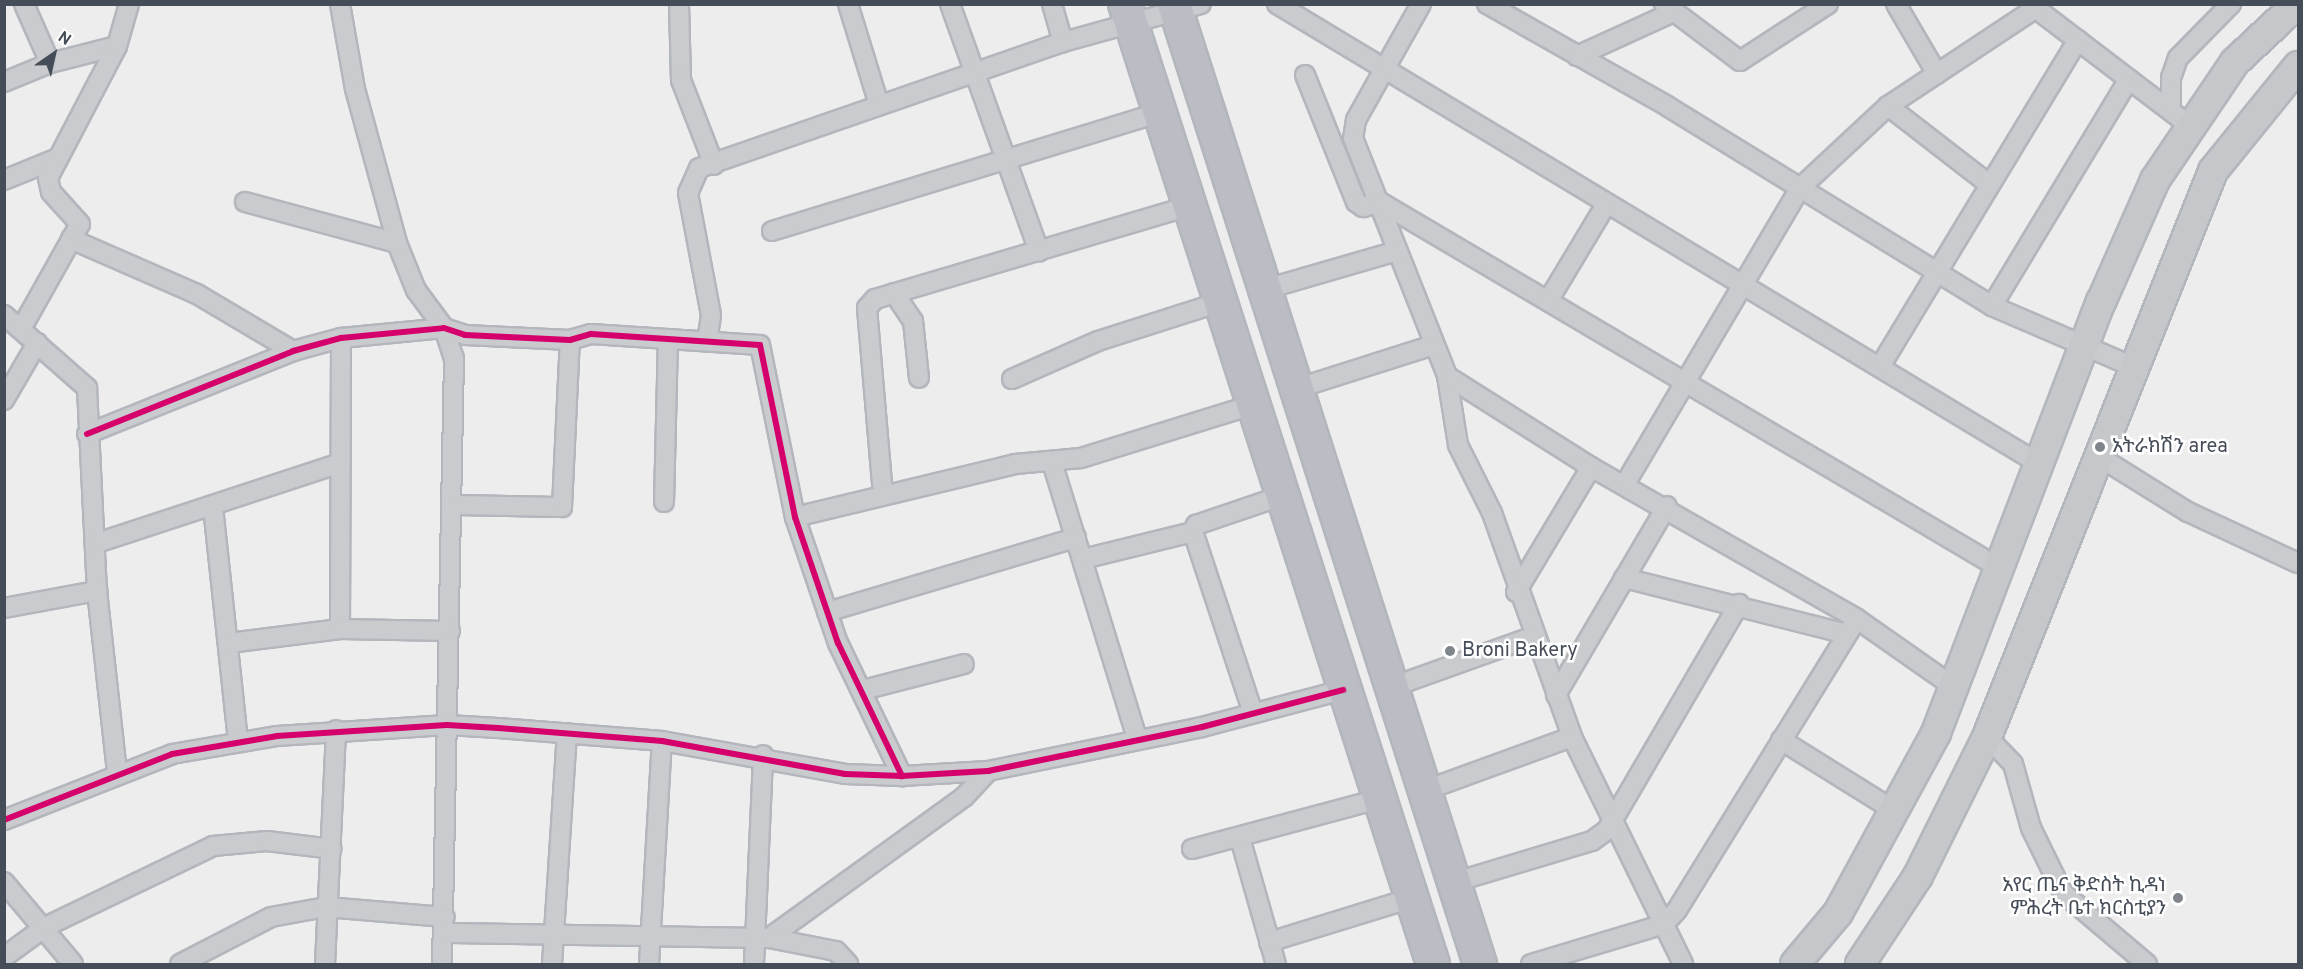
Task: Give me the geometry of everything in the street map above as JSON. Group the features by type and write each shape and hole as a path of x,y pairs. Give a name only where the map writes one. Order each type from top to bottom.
{"highway":[{"path":"1184,7 1295,389 1426,790 1480,964"},
{"path":"1128,12 1217,303 1433,964"}],"main road":[{"path":"1795,964 1838,913 1895,811 1954,687 2084,344 2180,118 2297,4"},
{"path":"1860,964 1918,876 1987,737 2098,456 2131,366 2213,171 2298,66"}],"street":[{"path":"24,4 50,63"},
{"path":"21,328 71,239 80,218 51,192 48,178 117,46 129,4"},
{"path":"340,4 355,89 397,243 416,290 444,328 454,358 445,925 442,964"},
{"path":"679,4 681,80 714,165"},
{"path":"848,4 879,105"},
{"path":"950,4 972,73 1039,251"},
{"path":"1052,4 1063,42"},
{"path":"1276,4 1339,38 1383,72 1605,206 1881,365 2038,463"},
{"path":"1421,4 1383,72 1353,138 1447,376 1458,445 1492,513 1516,592 1572,737 1683,964"},
{"path":"1487,4 1800,188 1992,306 2131,366"},
{"path":"1577,56 1666,9 1740,61 1828,4"},
{"path":"1896,4 1936,74"},
{"path":"2180,118 2171,78 2178,58 2231,4"},
{"path":"707,341 711,315 688,193 699,168 714,165 1063,42 1128,12 1184,7"},
{"path":"1625,484 1800,188 1888,106 2032,7 2180,118"},
{"path":"1881,365 2078,40"},
{"path":"4,82 50,63 117,46"},
{"path":"1305,75 1356,202 1363,207 1380,202 1998,567"},
{"path":"1992,306 2129,79"},
{"path":"1888,106 1989,184"},
{"path":"772,231 1158,113"},
{"path":"4,180 58,158"},
{"path":"245,202 397,243"},
{"path":"1548,301 1605,206"},
{"path":"883,495 867,308 874,299 1189,207"},
{"path":"71,239 196,294 293,351"},
{"path":"1266,289 1397,251"},
{"path":"894,293 913,321 919,378"},
{"path":"1012,379 1098,341 1217,303"},
{"path":"4,315 84,381 97,543 97,591 117,771"},
{"path":"87,434 293,351 340,338 444,328 465,335 570,340 591,334 760,345 767,358 795,517 827,612 902,776"},
{"path":"340,338 340,629"},
{"path":"664,502 668,339"},
{"path":"453,505 562,507 570,340"},
{"path":"4,400 37,343"},
{"path":"1295,389 1434,345"},
{"path":"1447,376 1591,466 1667,506 1857,619 1954,687"},
{"path":"795,517 1015,464 1052,462 1252,405"},
{"path":"2098,456 2188,512 2298,563"},
{"path":"1052,462 1137,738"},
{"path":"97,543 213,507 340,463"},
{"path":"1516,592 1591,466"},
{"path":"1253,713 1193,532 1196,525 1281,496"},
{"path":"1556,695 1667,506"},
{"path":"213,507 238,742"},
{"path":"1083,559 1193,532"},
{"path":"827,612 1076,538"},
{"path":"1624,578 1739,604 1843,633"},
{"path":"4,608 97,591"},
{"path":"1455,882 1592,841 1613,817 1739,604"},
{"path":"1531,964 1664,924 1781,740 1843,633 1857,619"},
{"path":"229,643 340,629 450,631"},
{"path":"1392,687 1533,637"},
{"path":"864,690 964,663"},
{"path":"4,820 117,771 238,742 336,730 447,725 567,733 662,741 764,755 845,774 902,776 988,771 1253,713 1343,690"},
{"path":"325,964 336,730"},
{"path":"552,964 567,733"},
{"path":"1426,790 1572,737"},
{"path":"1987,737 2013,764 2031,828 2063,893 2147,964"},
{"path":"1781,740 1895,811"},
{"path":"649,964 662,741"},
{"path":"754,964 762,938 764,755"},
{"path":"762,938 964,797 988,771"},
{"path":"1191,849 1240,838 1379,799"},
{"path":"1240,838 1276,964"},
{"path":"4,957 45,927 213,846 267,841 332,849"},
{"path":"4,882 45,927 73,964"},
{"path":"1269,942 1412,898"},
{"path":"180,964 271,916 326,907 445,925 553,936 762,938 836,951 848,964"}],"cycle path":[{"path":"87,434 293,351 341,338 444,328 465,335 570,340 591,334 760,345 795,517 838,643 902,776"},
{"path":"4,820 172,754 277,736 447,725 498,728 662,741 845,774 902,776 988,771 1202,727 1343,690"}],"place":[{"name":"አትራክሽን area","path":"2100,447"},
{"name":"Broni Bakery","path":"1450,651"},
{"name":"አየር ጤና ቅድስት ኪዳነ ምሕረት ቤተ ክርስቲያን","path":"2178,898"}]}
